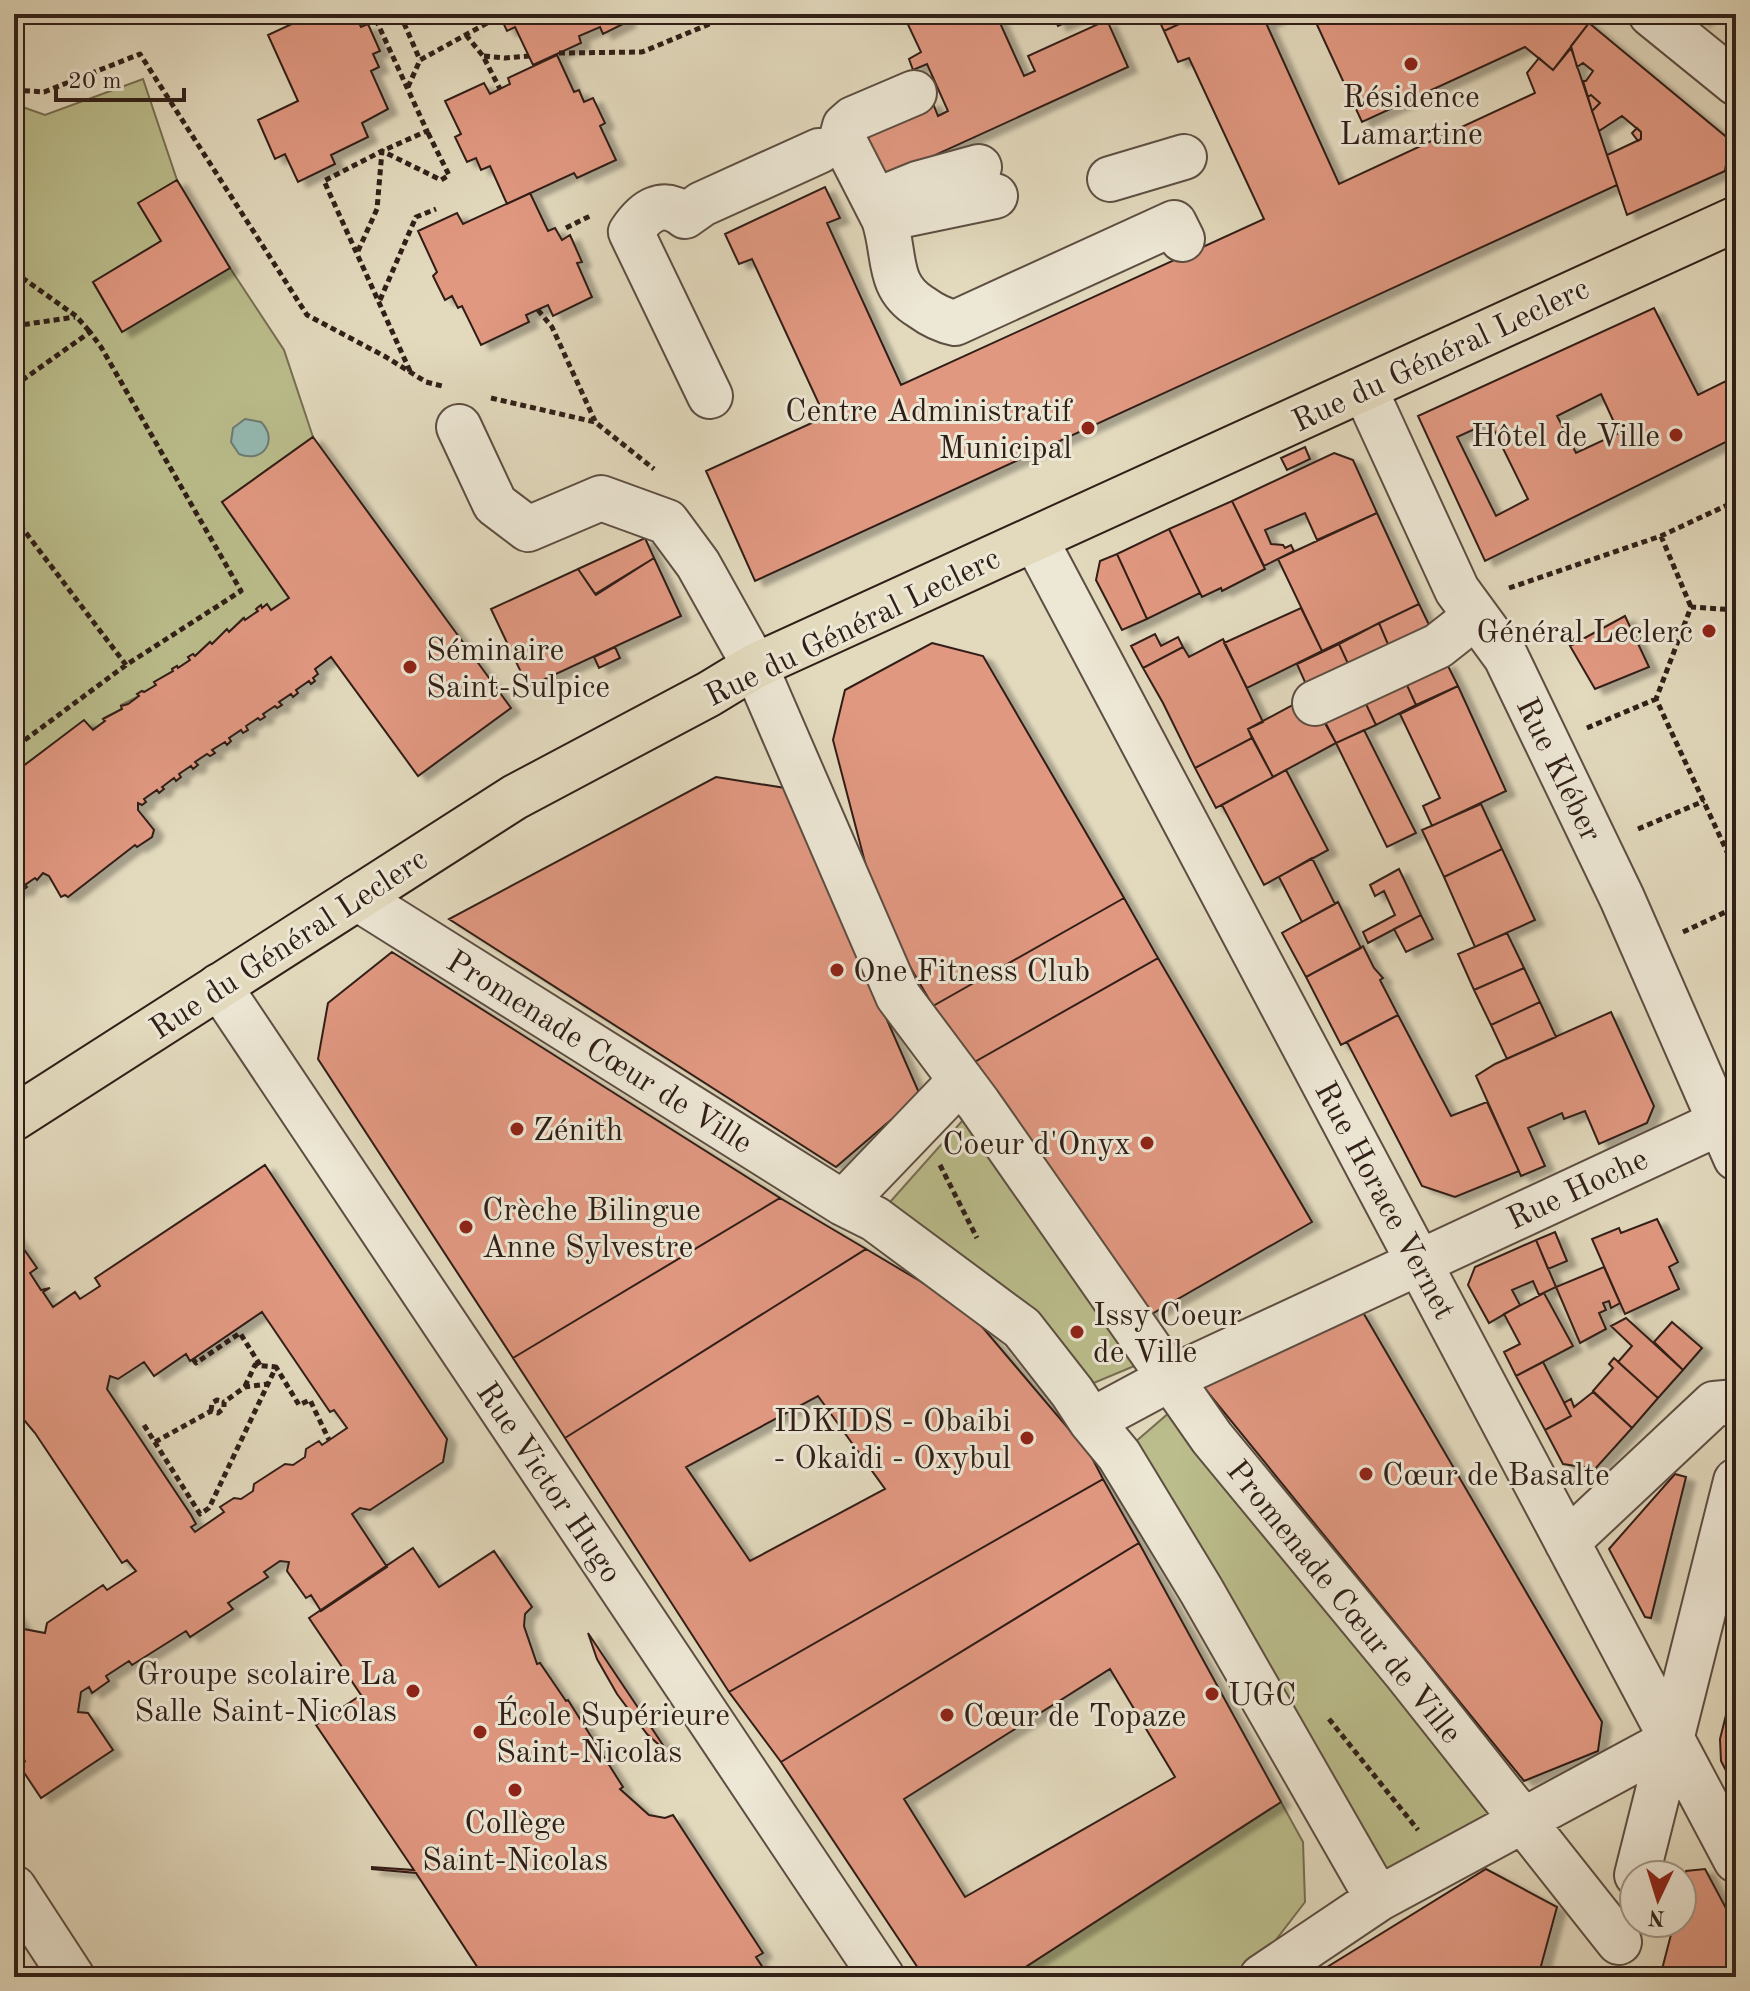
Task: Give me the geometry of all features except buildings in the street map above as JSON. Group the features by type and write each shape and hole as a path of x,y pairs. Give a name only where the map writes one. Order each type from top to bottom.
{"main road":[{"name":"Rue du Général Leclerc","path":"14,1118 515,797 709,694 755,666 1736,219"}],"street":[{"path":"1651,14 1736,83"},
{"path":"710,396 631,232 650,211 662,207 675,208 685,216 702,204 832,157 845,126 853,119 914,93"},
{"path":"832,157 884,219 890,235 895,279 907,299 940,320 955,323 1174,223 1182,239"},
{"path":"1110,179 1184,157"},
{"path":"884,219 890,195 917,184 987,182"},
{"name":"Rue Kléber","path":"1372,386 1466,592 1506,657 1731,1131"},
{"name":"Promenade Cœur de Ville","path":"459,427 495,504 528,529 601,498 667,522 698,564 755,666 898,996 961,1080 1212,1438 1523,1821 1615,1959"},
{"name":"Rue Horace Vernet","path":"1035,539 1736,1860"},
{"path":"1315,703 1438,646 1466,592"},
{"name":"Promenade Cœur de Ville","path":"357,898 843,1203 875,1219 1022,1328 1119,1455 1201,1590 1378,1899"},
{"name":"Rue Victor Hugo","path":"219,986 882,1977"},
{"path":"843,1203 961,1080"},
{"name":"Rue Hoche","path":"1419,1261 1731,1131"},
{"path":"1091,1421 1171,1378 1419,1261"},
{"path":"1567,1542 1714,1404 1736,1402"},
{"path":"1641,1859 1736,1481"},
{"path":"1262,1977 1378,1899 1672,1740"},
{"path":"14,1888 72,1977"},
{"path":"1615,1959 1620,1939"}],"path":[{"path":"382,151 441,180 449,175 377,22 398,14 420,60"},
{"path":"559,53 642,52 712,23 715,14"},
{"path":"408,88 420,60 500,16"},
{"path":"466,35 483,56 500,89"},
{"path":"14,90 44,92 140,54 307,315 386,357"},
{"path":"483,56 529,56"},
{"path":"411,373 324,181 427,131"},
{"path":"357,252 377,209 382,151"},
{"path":"379,300 416,217 436,209"},
{"path":"14,272 76,316 101,347 241,591 126,665 14,748"},
{"path":"538,310 552,327 595,422"},
{"path":"14,326 76,316"},
{"path":"14,386 90,332"},
{"path":"1466,592 1499,591 1661,536 1736,501"},
{"path":"14,517 126,665"},
{"path":"1661,536 1691,607 1656,699 1736,871"},
{"path":"1691,607 1736,610"},
{"path":"1548,745 1656,699"},
{"path":"1597,846 1704,801"},
{"path":"1645,950 1736,907"},
{"path":"919,1125 981,1247"},
{"path":"193,1359 196,1363 240,1333 260,1365"},
{"path":"245,1387 255,1365 276,1367"},
{"path":"144,1425 200,1514 209,1508 276,1367"},
{"path":"276,1367 299,1405 310,1400 329,1440"},
{"path":"155,1442 211,1411 212,1403 217,1400 224,1402 245,1387 268,1384"}],"green space":[{"path":"143,79 177,180 139,203 161,241 93,282 122,332 230,268 284,350 313,437 222,502 289,598 271,610 267,605 260,606 258,611 245,620 243,618 229,632 226,630 212,644 210,642 195,656 188,657 190,660 154,682 156,685 121,705 122,709 104,718 105,721 14,773 14,104 45,115"},
{"path":"978,1103 1156,1357 1072,1392 875,1219"},
{"path":"1185,1399 1523,1821 1378,1899 1119,1456"},
{"path":"1281,1802 1303,1842 1305,1902 1262,1958 1227,1977 1010,1977"}],"water":[{"path":"245,419 261,422 269,436 266,448 255,456 239,454 231,442 233,428"}],"place":[{"name":"Résidence Lamartine","path":"1411,64"},
{"name":"Centre Administratif Municipal","path":"1088,428"},
{"name":"Hôtel de Ville","path":"1676,435"},
{"name":"Général Leclerc","path":"1709,631"},
{"name":"Séminaire Saint-Sulpice","path":"410,667"},
{"name":"One Fitness Club","path":"837,970"},
{"name":"Zénith","path":"517,1129"},
{"name":"Coeur d'Onyx","path":"1147,1143"},
{"name":"Crèche Bilingue Anne Sylvestre","path":"466,1227"},
{"name":"Issy Coeur de Ville","path":"1077,1332"},
{"name":"IDKIDS - Obaibi - Okaidi - Oxybul","path":"1027,1438"},
{"name":"Cœur de Basalte","path":"1366,1474"},
{"name":"Groupe scolaire La Salle Saint-Nicolas","path":"413,1691"},
{"name":"UGC","path":"1212,1694"},
{"name":"Cœur de Topaze","path":"947,1715"},
{"name":"École Supérieure Saint-Nicolas","path":"480,1732"},
{"name":"Collège Saint-Nicolas","path":"515,1790"}]}
